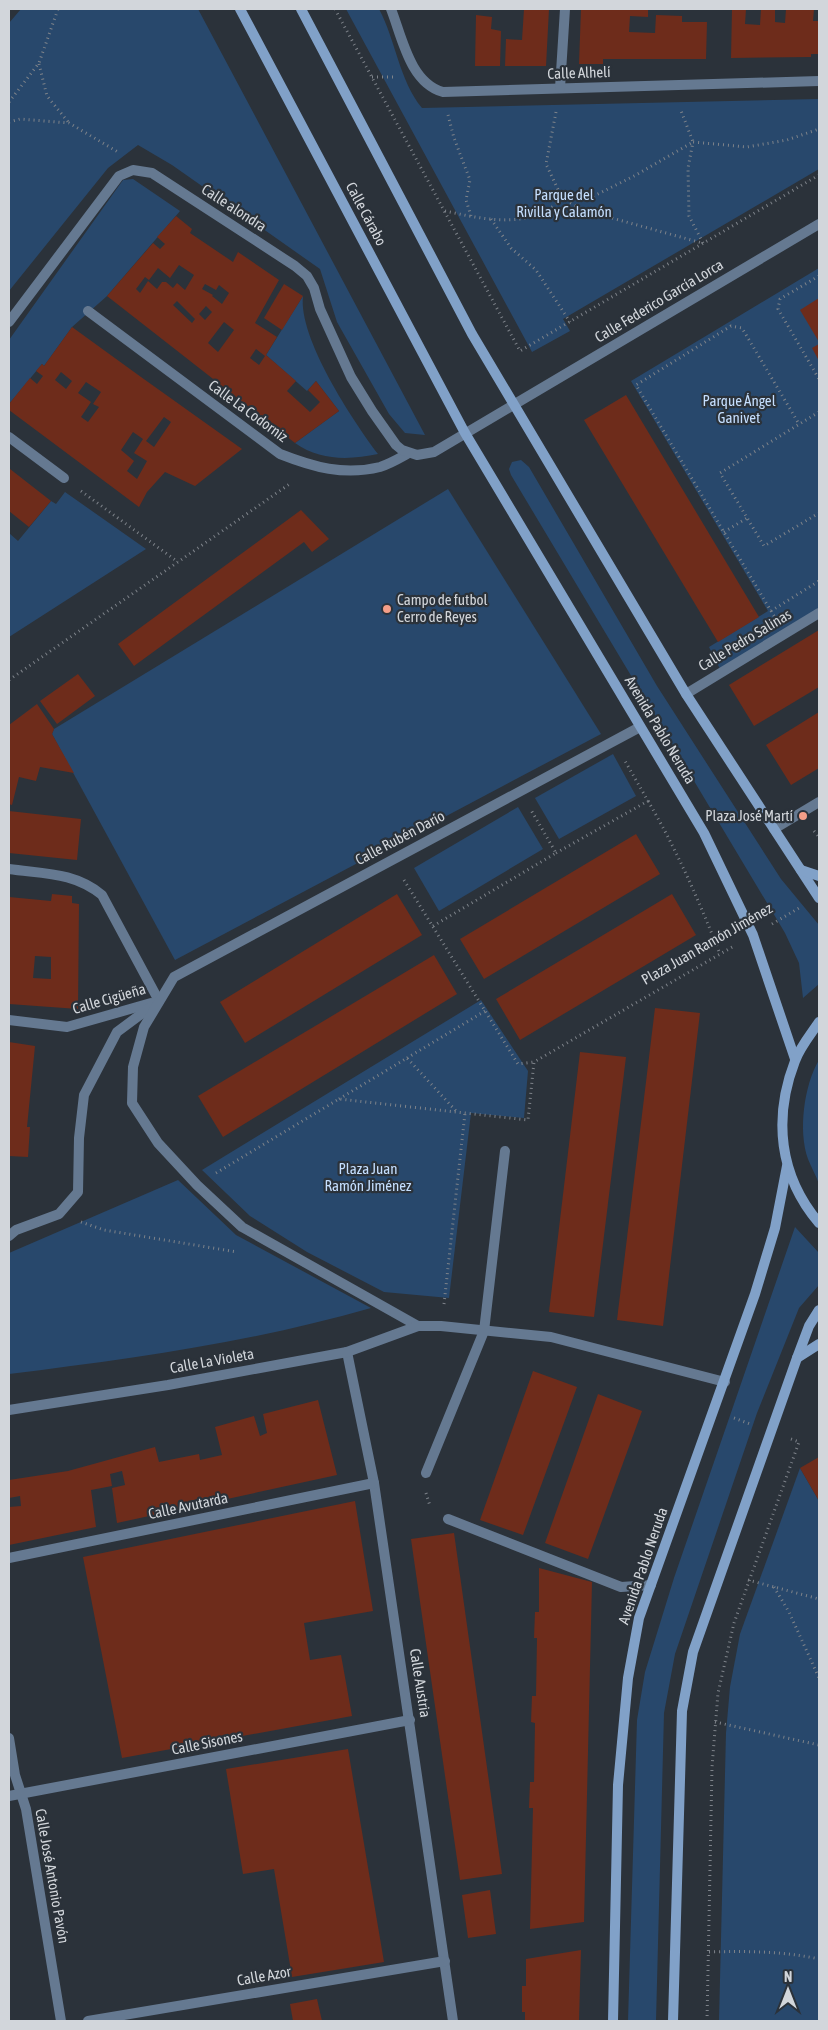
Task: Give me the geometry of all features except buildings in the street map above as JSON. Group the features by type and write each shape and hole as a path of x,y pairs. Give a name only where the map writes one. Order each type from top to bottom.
{"main road":[{"name":"Calle Cárabo","path":"240,9 465,433"},
{"path":"301,9 472,334 686,694 819,898"},
{"name":"Avenida Pablo Neruda","path":"465,433 704,833 753,935 795,1059"},
{"path":"801,870 819,876"},
{"path":"819,1022 795,1059 783,1103 782,1138 787,1166 804,1205 819,1223"},
{"name":"Avenida Pablo Neruda","path":"613,2021 618,1785 628,1678 639,1618 725,1382 775,1228 787,1166"},
{"path":"673,2021 677,1847 684,1701 693,1652 797,1358 809,1326 819,1310"},
{"path":"797,1358 819,1344"}],"street":[{"path":"391,9 420,77 432,89 443,92"},
{"path":"560,88 564,9"},
{"name":"Calle Alhelí","path":"443,92 819,81"},
{"path":"9,322 118,176 133,170"},
{"name":"Calle alondra","path":"133,170 152,172 295,266 307,276 314,288 320,309 352,377 391,438 402,450 409,453"},
{"name":"Calle Federico García Lorca","path":"465,433 819,224"},
{"name":"Calle La Codorniz","path":"88,311 280,454 314,467 349,470 381,467 409,453 417,455 434,452 465,433"},
{"path":"9,437 64,478"},
{"name":"Calle Pedro Salinas","path":"686,694 819,613"},
{"name":"Calle Rubén Darío","path":"159,1001 174,977 602,746 614,742 640,726"},
{"path":"774,829 819,802"},
{"path":"9,870 72,877 88,884 102,895 159,1001"},
{"path":"159,1001 144,1027 133,1067 132,1103 158,1143 197,1185 242,1227 418,1326 441,1326 551,1337 725,1382"},
{"path":"9,1236 16,1230 59,1214 78,1192 79,1138 84,1095 117,1032 159,1001"},
{"name":"Calle Cigüeña","path":"9,1020 67,1027 159,1001"},
{"path":"426,1473 484,1331 505,1151"},
{"name":"Calle La Violeta","path":"9,1410 168,1385 347,1352 418,1326"},
{"name":"Calle Austria","path":"347,1352 374,1483 453,2021"},
{"name":"Calle Avutarda","path":"9,1558 374,1483"},
{"path":"448,1519 621,1587 651,1585"},
{"name":"Calle Sisones","path":"9,1796 410,1720"},
{"name":"Calle José Antonio Pavón","path":"9,1738 15,1775 26,1809 60,2021"},
{"name":"Calle Azor","path":"88,2021 445,1961"}],"path":[{"path":"9,102 39,63 58,9"},
{"path":"335,9 520,350 819,175"},
{"path":"39,63 47,96 69,124 130,159 133,170"},
{"path":"560,88 546,164 562,198 583,210 702,243"},
{"path":"443,92 454,138 470,180 466,200 471,217"},
{"path":"676,99 693,142 688,168 690,216 702,243"},
{"path":"9,122 20,119 69,124"},
{"path":"444,210 471,217 490,219 529,218 552,209 562,198 594,196 636,175 693,142 747,148 787,140 819,130"},
{"path":"490,219 511,248 536,270 570,322"},
{"path":"819,276 780,299 778,309 819,379"},
{"path":"785,633 636,385 731,326 737,325 742,328 799,424"},
{"path":"819,412 720,473 764,546 819,512"},
{"path":"9,680 314,467"},
{"path":"64,478 178,562"},
{"path":"724,532 748,518"},
{"path":"772,610 819,582"},
{"path":"614,742 674,846 700,901 720,954"},
{"path":"520,790 556,853"},
{"path":"433,926 648,801"},
{"path":"339,1099 528,1120 534,1062 518,1064 392,859"},
{"name":"Plaza Juan Ramón Jiménez","path":"534,1062 819,898"},
{"path":"197,1185 485,1010"},
{"path":"407,1058 457,1113"},
{"path":"441,1326 465,1113"},
{"path":"59,1214 104,1230 238,1252"},
{"path":"707,2021 715,1722 723,1665 748,1580 799,1442"},
{"path":"426,1473 425,1492 431,1509 448,1519"},
{"path":"748,1580 819,1599"},
{"path":"774,1587 812,1659 819,1678"},
{"path":"715,1722 819,1745"},
{"path":"709,1952 755,1950 819,1958"}],"green space":[{"path":"21,9 198,9 425,435 405,433 389,414 337,322 320,269 172,165 138,145 108,168 9,291 9,23"},
{"name":"Parque del Rivilla y Calamón","path":"346,9 379,9 408,85 422,108 819,99 819,169 563,319 570,331 532,352"},
{"path":"133,179 180,211 107,296 72,327 44,366 42,364 9,404 9,340 123,180"},
{"name":"Parque Ángel Ganivet","path":"819,268 819,617 723,675 709,647 768,611 631,381"},
{"path":"303,296 304,313 309,334 318,356 342,401 378,454 335,458 315,453 295,443 339,411 316,381 307,391 266,355"},
{"path":"521,460 529,467 657,686 781,879 819,925 819,984 803,998 799,963 785,933 511,475 509,469 512,462"},
{"name":"Campo de futbol Cerro de Reyes","path":"448,489 601,734 175,960 52,734 54,729"},
{"path":"65,492 146,549 9,637 9,533 18,541 51,501 56,504"},
{"path":"613,754 636,796 559,839 535,798"},
{"path":"518,807 543,849 439,911 414,868"},
{"name":"Plaza Juan Ramón Jiménez","path":"481,1000 528,1071 524,1118 471,1113 449,1298 384,1292 307,1252 250,1216 202,1170"},
{"path":"819,1060 819,1184 805,1148 803,1122 806,1095"},
{"path":"178,1180 236,1235 371,1308 282,1331 237,1340 100,1362 9,1374 9,1253"},
{"path":"795,1227 819,1253 819,1285 799,1308 757,1413 675,1654 664,1713 656,2021 628,2021 637,1720 645,1672 674,1578"},
{"path":"800,1468 819,1501 819,2021 719,2021 726,1733 730,1687 740,1634"}],"place":[{"name":"Campo de futbol Cerro de Reyes","path":"387,609"},
{"name":"Plaza José Martí","path":"803,816"}]}
